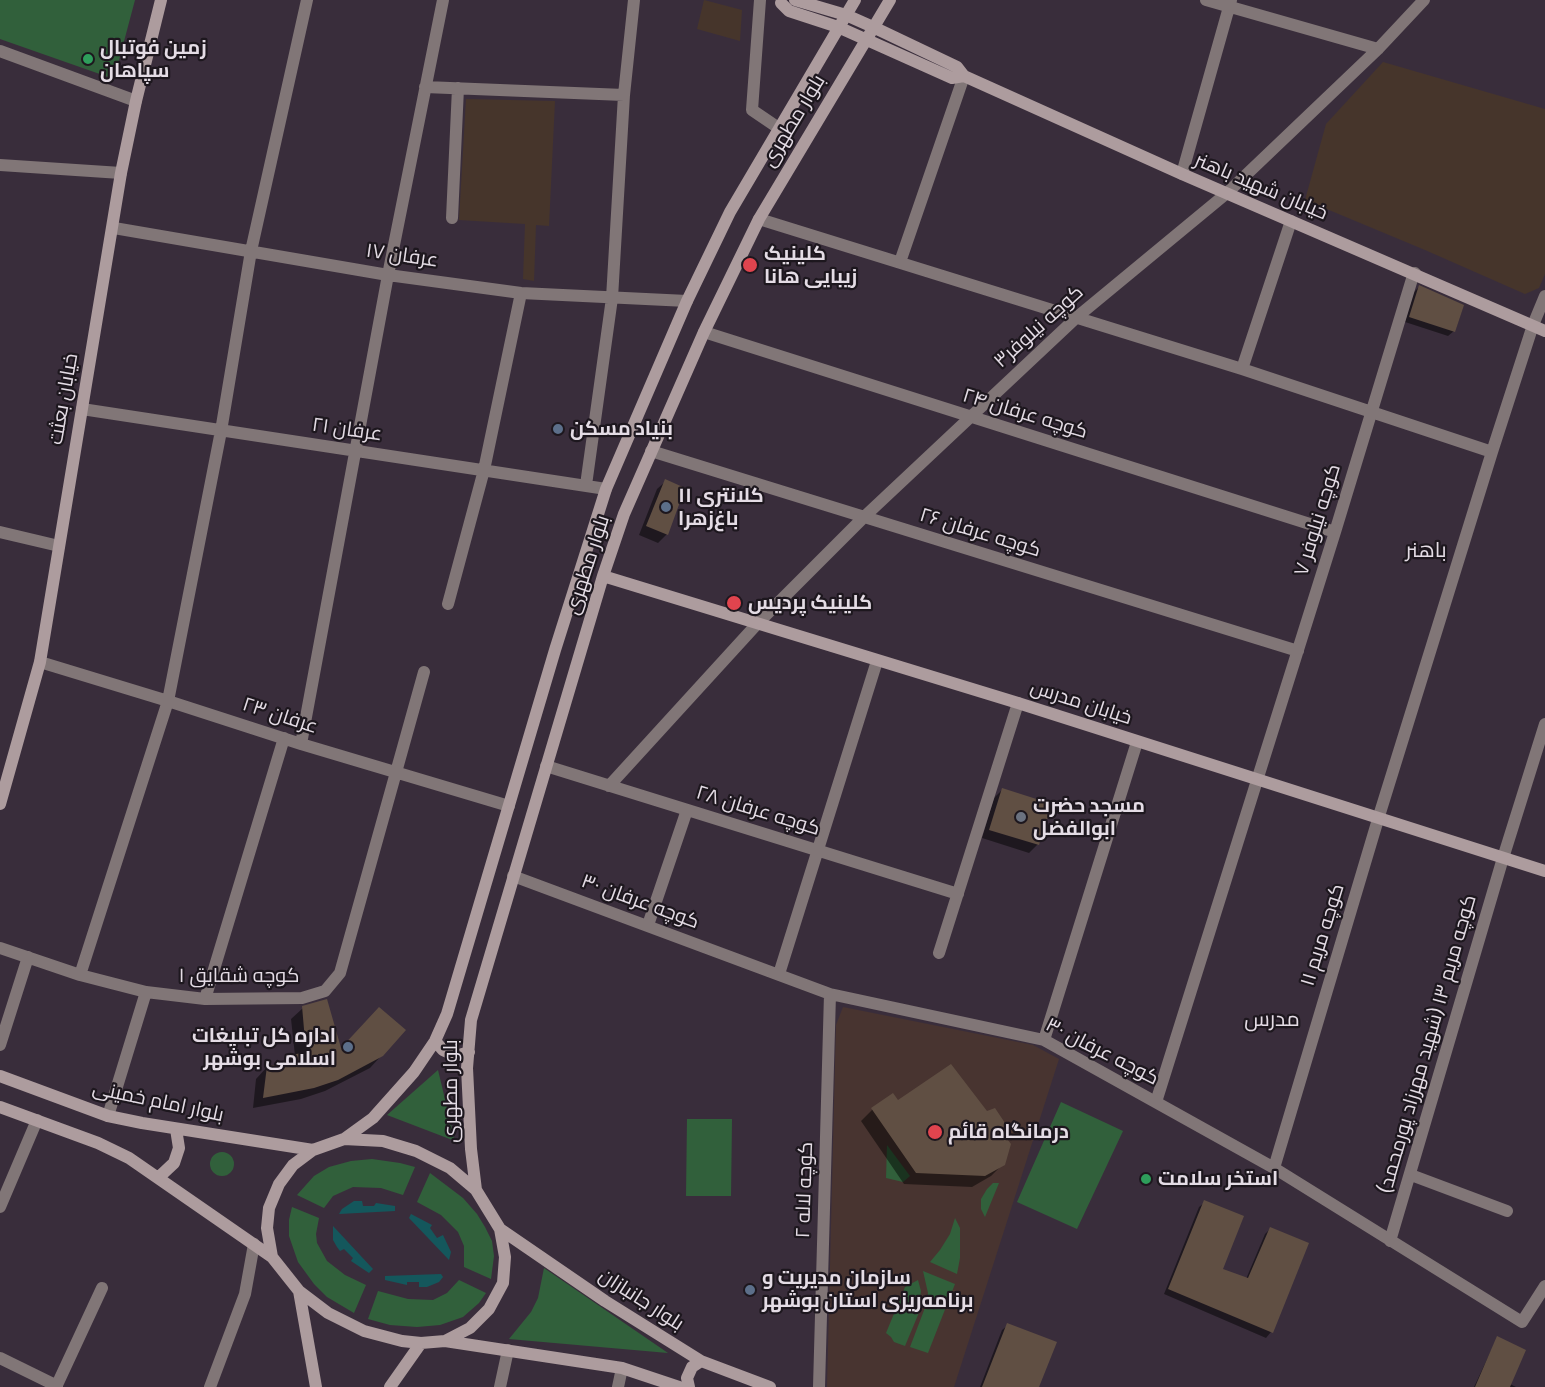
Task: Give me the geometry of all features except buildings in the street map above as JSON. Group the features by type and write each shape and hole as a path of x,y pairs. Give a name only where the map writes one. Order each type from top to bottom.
{"street":[{"name":"خیابان بعثت","path":"0,804 40,662 122,173 136,101 161,0"},
{"path":"80,975 168,701 221,431 251,251 307,0"},
{"path":"301,744 388,275 444,0"},
{"path":"586,485 612,298 624,95 634,0"},
{"path":"760,0 752,110 780,129"},
{"name":"خیابان شهید باهنر","path":"795,0 846,15 957,67 964,76 1182,174 1545,331"},
{"name":"بلوار مطهری","path":"344,1140 380,1111 414,1072 435,1041 447,1014 555,650 606,489 687,301 730,212 855,0"},
{"name":"بلوار مطهری","path":"476,1190 471,1149 467,1068 471,1020 603,576 624,514 704,332 759,219 890,0"},
{"path":"1206,0 1230,3 1378,49"},
{"name":"کوچه نیلوفر۳","path":"609,786 757,624 864,518 1077,317 1227,193 1378,49 1424,0"},
{"name":"خیابان شهید باهنر","path":"781,1 789,11 838,27 952,78 964,76"},
{"path":"1182,174 1230,3"},
{"path":"0,51 136,101"},
{"path":"900,262 964,76"},
{"path":"425,87 624,95"},
{"path":"452,218 458,88"},
{"path":"0,165 122,173"},
{"path":"759,219 1242,369 1492,452"},
{"path":"1242,369 1291,221"},
{"name":"عرفان ۱۷","path":"114,228 388,275 521,293 687,301"},
{"name":"کوچه نیلوفر ۷","path":"1156,1101 1415,273"},
{"path":"448,604 484,470 521,293"},
{"name":"کوچه مریم ۱۱","path":"1274,1168 1379,816 1492,452 1545,296"},
{"name":"کوچه عرفان ۲۴","path":"704,332 1335,532"},
{"name":"عرفان ۲۱","path":"82,409 606,489"},
{"name":"کوچه عرفان ۲۶","path":"651,451 1298,651"},
{"path":"0,532 59,546"},
{"name":"خیابان مدرس","path":"603,576 1379,816 1545,871"},
{"path":"779,974 877,661"},
{"name":"عرفان ۲۳","path":"40,662 509,806"},
{"name":"کوچه شقایق ۱","path":"0,948 80,975 146,992 205,999 302,998 325,991 339,973 424,672"},
{"path":"939,953 1018,703"},
{"name":"کوچه مریم ۱۳ (شهید مهرزاد پورمحمد)","path":"1390,1240 1545,724"},
{"path":"205,999 284,738"},
{"path":"1044,1041 1137,742"},
{"name":"کوچه عرفان ۲۸","path":"546,766 958,894"},
{"path":"648,925 687,810"},
{"name":"کوچه عرفان ۳۰","path":"513,876 830,994 1044,1041 1274,1168 1522,1322 1545,1286"},
{"path":"0,1045 28,957"},
{"path":"108,1116 146,992"},
{"name":"کوچه لاله ۲","path":"819,1387 830,994"},
{"path":"435,1041 443,1050 456,1056 469,1052"},
{"name":"بلوار امام خمینی","path":"0,1076 108,1116 313,1150"},
{"path":"0,1107 98,1143 129,1158 272,1257 299,1291 328,1313 364,1331 402,1341 445,1341 622,1368 679,1387"},
{"path":"0,1207 37,1120"},
{"path":"159,1178 174,1162 179,1148 176,1129"},
{"path":"272,1257 267,1228 269,1208 279,1184 292,1165 313,1150 344,1140 383,1141 416,1151 450,1168 476,1190 500,1229 505,1257 503,1283 489,1309 470,1328 445,1341"},
{"path":"1411,1174 1507,1211"},
{"name":"بلوار جانبازان","path":"500,1229 605,1301 701,1361 770,1387"},
{"path":"210,1387 244,1294 254,1244"},
{"path":"0,1358 57,1387 102,1288"},
{"path":"299,1291 316,1387"},
{"path":"390,1387 421,1342"},
{"path":"500,1387 508,1350"},
{"path":"689,1387 687,1378 692,1367 701,1361"},
{"path":"618,1387 622,1368"}],"shaded area":[{"name":"زمین فوتبال سپاهان","path":"0,0 135,0 114,79 0,39"},
{"path":"704,0 742,10 740,41 697,29"},
{"path":"1383,62 1545,109 1545,274 1539,288 1525,294 1305,200 1326,124"},
{"path":"466,99 555,101 549,226 536,225 534,281 523,279 525,224 459,220"},
{"name":"درمانگاه قائم","path":"843,1007 1033,1045 1059,1059 954,1387 827,1387 836,1025"},
{"path":"438,1070 455,1141 387,1115"},
{"path":"1061,1102 1123,1131 1077,1229 1017,1202"},
{"path":"687,1119 732,1119 731,1196 686,1196"},
{"path":"887,1145 910,1176 903,1182 886,1178"},
{"path":"217,1152 227,1152 234,1159 234,1169 227,1176 217,1176 210,1169 210,1159"},
{"path":"372,1159 415,1167 403,1195 381,1188 353,1187 333,1196 324,1208 297,1195 314,1176 329,1167 351,1161"},
{"path":"430,1173 463,1198 485,1227 492,1241 494,1256 491,1279 464,1267 464,1246 458,1232 441,1215 417,1202"},
{"path":"993,1183 999,1183 985,1217 981,1209 981,1199"},
{"path":"354,1201 362,1201 363,1206 374,1206 376,1203 395,1206 395,1211 339,1214 342,1209"},
{"path":"292,1207 319,1218 317,1243 327,1261 345,1275 366,1285 354,1313 327,1297 298,1262 289,1236"},
{"path":"411,1214 432,1225 430,1228 437,1238 443,1235 451,1252 449,1260 409,1218"},
{"path":"955,1218 960,1228 960,1258 957,1274 930,1262 950,1234"},
{"path":"333,1226 373,1269 369,1273 351,1261 353,1258 344,1249 340,1251 333,1240"},
{"path":"544,1268 668,1353 509,1339 531,1312 538,1298"},
{"path":"923,1271 955,1284 928,1353 910,1347 926,1305 928,1293"},
{"path":"441,1274 443,1277 439,1282 427,1287 419,1287 419,1282 407,1282 407,1285 385,1280 385,1276"},
{"path":"459,1280 486,1293 479,1303 463,1317 440,1325 417,1327 390,1325 368,1319 378,1291 408,1299 433,1300 447,1293"},
{"path":"918,1280 921,1291 918,1315 905,1346 894,1342 886,1333 905,1287"}],"place":[{"name":"زمین فوتبال سپاهان","path":"88,59"},
{"name":"کلینیک زیبایی هانا","path":"750,265"},
{"name":"بنیاد مسکن","path":"558,429"},
{"name":"کلانتری ۱۱ باغ‌زهرا","path":"666,507"},
{"name":"کلینیک پردیس","path":"734,603"},
{"name":"مسجد حضرت ابوالفضل","path":"1021,817"},
{"name":"اداره کل تبلیغات اسلامی بوشهر","path":"348,1047"},
{"name":"درمانگاه قائم","path":"935,1132"},
{"name":"استخر سلامت","path":"1146,1179"},
{"name":"سازمان مدیریت و برنامه‌ریزی استان بوشهر","path":"750,1290"}],"district":[{"name":"باهنر","path":"1426,551"},
{"name":"مدرس","path":"1272,1020"}]}
